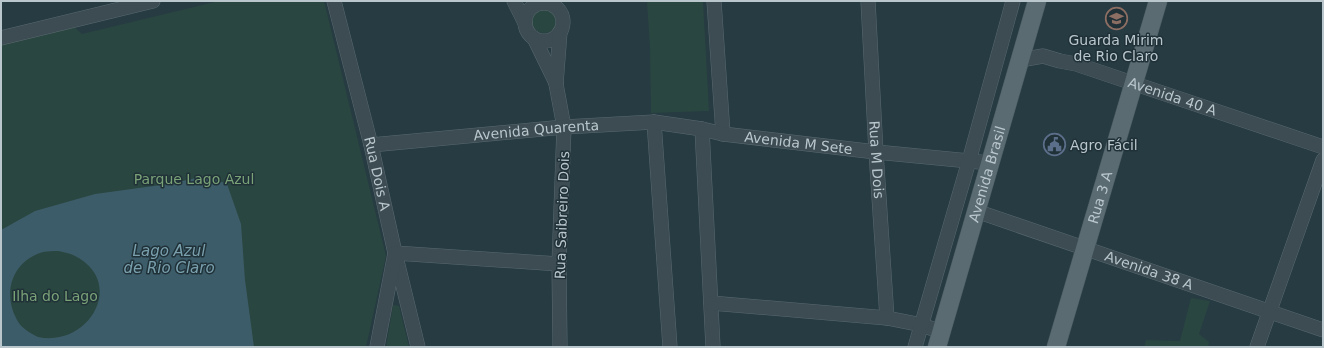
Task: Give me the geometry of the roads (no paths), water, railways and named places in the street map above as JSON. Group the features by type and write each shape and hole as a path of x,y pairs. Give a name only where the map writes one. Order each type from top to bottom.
{"main road":[{"name":"Rua 3 A","path":"1056,347 1158,1"},
{"name":"Avenida Brasil","path":"939,339 1020,60 1033,2"}],"street":[{"path":"1,38 153,1"},
{"name":"Rua Dois A","path":"334,1 371,145 418,347"},
{"path":"514,1 527,17"},
{"path":"714,1 723,134"},
{"name":"Rua M Dois","path":"868,1 887,318"},
{"name":"Avenida Brasil","path":"915,347 969,161 1013,1"},
{"path":"546,3 557,9 561,8 562,26 560,32 551,39 545,40 534,38 526,29 527,17 533,6 546,3"},
{"name":"Rua Saibreiro Dois","path":"560,32 556,84 564,127 559,264 560,347"},
{"name":"Rua Saibreiro Dois","path":"534,38 556,84"},
{"name":"Avenida 40 A","path":"1020,60 1043,56 1060,62 1076,64 1323,147"},
{"path":"654,122 670,347"},
{"name":"Avenida Quarenta","path":"371,145 564,127 654,122 702,129"},
{"path":"702,129 713,347"},
{"name":"Avenida M Sete","path":"702,129 723,134 876,152 990,163"},
{"path":"1258,347 1323,160"},
{"name":"Avenida 38 A","path":"976,211 1085,250 1323,330"},
{"path":"377,347 395,253 559,264"},
{"path":"711,304 887,318 922,325 939,339"}],"water":[{"name":"Lago Azul de Rio Claro","path":"206,176 227,184 241,224 245,280 254,347 1,347 1,230 35,211 95,194 168,184","holes":["60,251 73,255 89,266 98,280 100,295 95,310 86,323 73,332 56,338 38,337 23,328 17,320 10,299 10,289 17,270 32,256 43,252"]}],"place":[{"name":"Guarda Mirim de Rio Claro","path":"1116,18"},
{"name":"Agro Fácil","path":"1055,145"}],"park label":[{"name":"Parque Lago Azul","path":"194,179"},
{"name":"Ilha do Lago","path":"55,296"}]}
